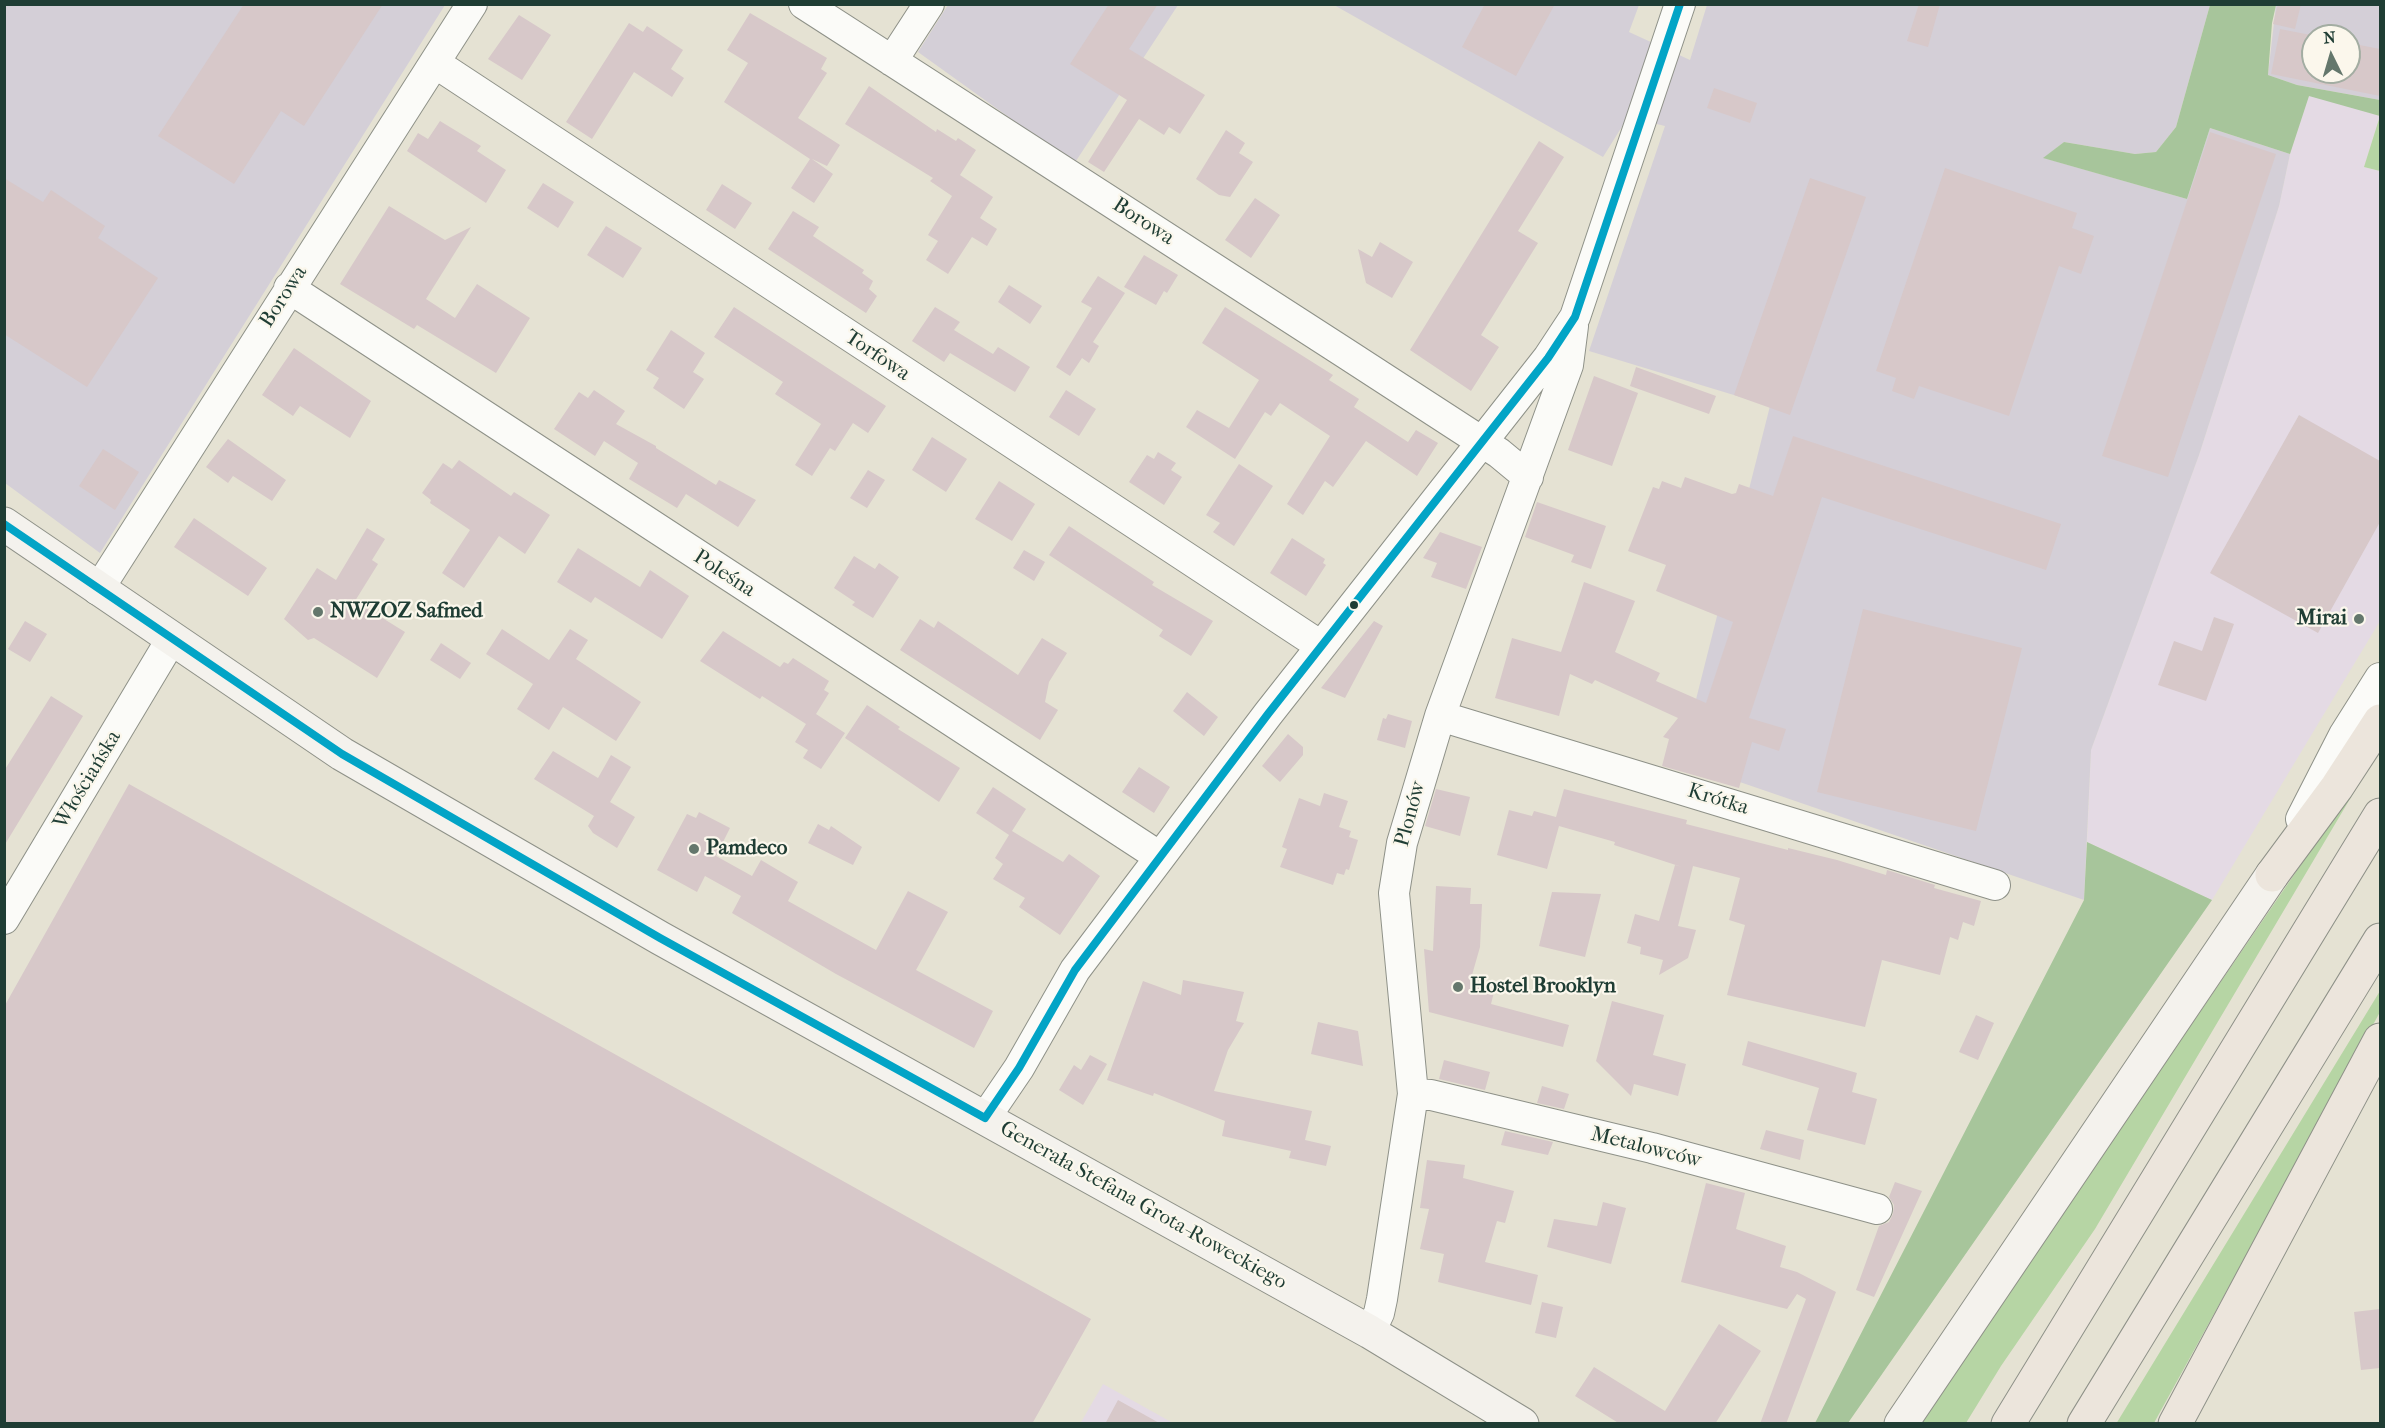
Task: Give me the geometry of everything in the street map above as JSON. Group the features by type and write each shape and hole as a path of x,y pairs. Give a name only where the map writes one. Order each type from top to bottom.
{"highway":[{"path":"2272,875 2337,787 2380,720"},
{"path":"2008,1424 2380,815"},
{"path":"2084,1424 2380,939"},
{"path":"2175,1424 2380,1040"}],"street":[{"name":"Borowa","path":"98,590 472,4"},
{"name":"Borowa","path":"804,4 1480,442 1528,477"},
{"path":"892,61 929,4"},
{"name":"Plonów","path":"1370,1332 1381,1306 1413,1094 1394,893 1402,843 1440,716 1568,365 1575,317 1680,4"},
{"name":"Torfowa","path":"435,63 1321,646"},
{"name":"Poleśna","path":"289,288 1160,857"},
{"name":"Plonów","path":"985,1118 1019,1068 1075,970 1321,646 1548,358 1575,317"},
{"name":"Generała Stefana Grota-Roweckiego","path":"4,524 171,640 342,754 650,932 1370,1332 1522,1424"},
{"name":"Włościańska","path":"4,919 171,640"},
{"path":"1901,1424 2272,875 2344,735 2380,678"},
{"name":"Krótka","path":"1440,716 1995,885"},
{"name":"Metalowców","path":"1413,1094 1431,1095 1652,1148 1876,1209"},
{"name":"Generała Stefana Grota-Roweckiego","path":"1484,1400 1506,1424"}],"shaded area":[{"path":"5,5 445,5 100,553 5,483"},
{"path":"948,5 1178,5 1074,164 918,52"},
{"path":"1334,5 1639,5 1629,32 1690,60 1707,5 2210,5 2176,127 2156,152 2135,154 2064,142 2044,158 2187,199 2210,128 2290,154 2279,206 2199,455 2091,750 2084,900 1696,767 1683,751 1770,406 1589,351 1665,126 1628,117 1603,157"},
{"path":"2276,5 2380,5 2380,100 2297,85 2268,75"},
{"path":"2309,95 2380,116 2364,167 2380,171 2380,621 2212,900 2087,842 2091,750 2199,455 2279,206 2290,154"},
{"path":"1103,1384 1173,1423 1080,1424"}],"green space":[{"path":"2210,5 2276,5 2272,23 2268,75 2297,85 2380,100 2380,116 2309,96 2290,154 2210,128 2187,199 2043,158 2064,142 2135,154 2156,152 2176,127"},
{"path":"2380,116 2380,171 2364,167"},
{"path":"2376,755 2095,1229 2001,1366 1966,1423 1918,1424"},
{"path":"2087,842 2212,900 1848,1423 1815,1423 2084,900"},
{"path":"2380,991 2380,1012 2154,1423 2116,1424"}],"building":[{"path":"244,4 383,4 304,126 281,111 234,184 158,136"},
{"path":"1109,4 1158,4 1129,49 1205,95 1180,134 1169,127 1164,135 1139,119 1104,172 1088,162 1127,100 1070,64"},
{"path":"1485,4 1555,4 1516,76 1462,47"},
{"path":"1919,4 1940,4 1928,47 1907,41"},
{"path":"2278,4 2301,4 2295,29 2273,24"},
{"path":"750,13 827,58 821,69 827,73 798,118 840,145 827,166 812,159 833,174 814,203 791,188 810,159 724,102 748,63 727,50"},
{"path":"519,15 551,35 522,80 488,59"},
{"path":"629,23 643,32 647,26 683,50 671,69 684,78 672,97 634,72 592,139 566,122"},
{"path":"2280,29 2301,33 2301,80 2271,74"},
{"path":"2361,45 2380,49 2380,96 2321,84 2361,84"},
{"path":"869,86 936,132 937,129 956,141 958,138 976,150 960,175 993,197 980,218 997,229 987,246 972,237 948,274 926,260 938,241 928,235 952,196 930,181 933,178 845,124"},
{"path":"1714,88 1757,103 1750,123 1707,108"},
{"path":"440,121 481,146 477,151 506,170 486,203 407,151 418,133 428,139"},
{"path":"1226,130 1245,143 1239,153 1253,162 1230,197 1219,195 1196,179"},
{"path":"2210,132 2276,154 2168,477 2102,456"},
{"path":"1539,141 1564,157 1518,231 1538,243 1481,335 1499,347 1471,391 1410,350"},
{"path":"1945,168 2077,213 2072,228 2094,236 2081,274 2059,266 2009,416 1919,386 1914,399 1892,391 1896,378 1876,371"},
{"path":"4,178 43,202 51,190 105,226 98,238 158,278 87,387 4,334"},
{"path":"1810,178 1866,197 1790,415 1734,395"},
{"path":"543,183 574,202 558,228 527,208"},
{"path":"722,184 752,203 735,229 706,210"},
{"path":"1255,198 1280,215 1251,258 1225,240"},
{"path":"389,206 445,240 471,227 426,299 455,318 477,284 530,318 496,373 417,325 414,329 340,284"},
{"path":"793,211 819,227 813,236 864,270 862,273 873,281 869,289 877,296 866,313 768,249"},
{"path":"606,226 642,248 623,278 587,255"},
{"path":"1380,242 1413,262 1392,298 1366,283 1358,249 1372,257"},
{"path":"1144,255 1178,275 1167,293 1164,291 1156,305 1124,287"},
{"path":"1098,276 1125,293 1093,342 1099,346 1089,363 1082,358 1070,376 1056,367 1092,308 1081,302"},
{"path":"1009,285 1042,306 1030,324 998,302"},
{"path":"734,307 886,406 868,433 853,423 835,451 830,448 812,476 795,465 821,424 775,394 783,382 714,337"},
{"path":"935,307 960,322 954,330 993,354 998,347 1030,367 1015,392 950,353 944,362 912,341"},
{"path":"1225,307 1333,375 1329,380 1359,399 1354,407 1408,442 1416,430 1438,443 1417,476 1366,441 1333,487 1325,481 1303,515 1287,504 1330,436 1280,403 1271,416 1265,412 1235,459 1186,427 1197,410 1229,428 1259,380 1202,343"},
{"path":"671,330 705,353 693,372 704,379 684,409 653,388 659,378 646,370"},
{"path":"294,348 371,401 350,438 300,406 293,416 262,395"},
{"path":"1636,367 1716,396 1709,414 1630,386"},
{"path":"1594,376 1638,393 1612,466 1568,450"},
{"path":"594,390 625,411 616,424 656,446 716,485 719,480 756,500 738,527 686,494 677,508 629,479 638,463 604,441 595,456 554,429 579,392 588,398"},
{"path":"1066,390 1096,409 1079,436 1049,417"},
{"path":"2299,415 2380,461 2380,522 2318,633 2210,573"},
{"path":"1793,436 2061,524 2046,570 1822,497 1749,718 1786,729 1779,751 1752,742 1739,788 1662,766 1669,739 1663,737 1678,718 1595,680 1592,684 1570,674 1559,716 1495,698 1512,638 1561,652 1584,582 1635,601 1615,652 1660,673 1656,681 1706,703 1733,622 1656,591 1666,565 1628,551 1653,487 1659,489 1662,481 1681,488 1685,477 1732,494 1736,493 1739,484 1773,496"},
{"path":"932,437 967,459 946,492 912,470"},
{"path":"228,439 286,480 272,501 233,476 228,483 206,467"},
{"path":"103,449 139,472 115,510 79,486"},
{"path":"1158,452 1176,463 1171,470 1182,477 1164,505 1129,482 1147,455 1154,459"},
{"path":"459,460 511,496 514,492 550,515 525,554 499,536 464,588 442,573 470,530 430,503 431,500 422,493 443,463 452,469"},
{"path":"1239,464 1273,486 1234,546 1213,532 1220,523 1206,515"},
{"path":"868,470 885,480 867,508 850,498"},
{"path":"999,481 1035,504 1012,541 975,519"},
{"path":"1537,502 1606,526 1591,569 1571,562 1574,555 1525,537"},
{"path":"194,518 267,568 248,596 174,547"},
{"path":"1069,526 1154,582 1152,585 1213,621 1191,656 1159,636 1163,630 1049,555"},
{"path":"367,528 385,539 372,560 378,564 355,601 405,632 377,678 314,638 308,640 284,619 317,568 336,580"},
{"path":"1440,532 1482,547 1466,589 1431,577 1437,563 1423,558"},
{"path":"1292,538 1325,559 1323,563 1326,565 1306,596 1270,573"},
{"path":"578,548 640,587 650,570 689,596 662,639 595,597 591,603 557,582"},
{"path":"1024,550 1045,562 1034,581 1013,568"},
{"path":"854,556 875,569 879,563 899,577 873,618 852,605 855,602 834,588"},
{"path":"1863,609 2022,648 1976,831 1817,792"},
{"path":"2214,617 2234,624 2206,701 2158,685 2174,641 2202,651"},
{"path":"920,619 934,628 938,621 1018,675 1042,638 1067,653 1049,682 1045,702 1058,710 1040,740 900,650"},
{"path":"25,621 47,634 30,662 8,649"},
{"path":"1374,621 1383,626 1345,698 1321,688"},
{"path":"502,629 549,660 570,629 588,640 576,659 641,702 616,741 563,707 549,730 517,709 533,684 486,654"},
{"path":"723,631 780,667 784,662 788,664 793,658 829,681 824,690 829,693 816,714 845,733 821,769 803,758 808,750 795,742 806,724 762,696 760,699 700,661"},
{"path":"441,643 471,663 460,679 430,660"},
{"path":"1187,692 1218,717 1204,736 1173,711"},
{"path":"51,696 83,716 4,846 4,771"},
{"path":"867,705 900,727 898,729 960,768 939,802 845,738"},
{"path":"1388,714 1412,721 1405,748 1377,740 1383,718 1386,719"},
{"path":"1288,734 1303,747 1303,755 1280,782 1262,766"},
{"path":"553,751 598,778 611,755 631,767 610,802 635,817 617,848 593,833 588,826 594,816 534,779"},
{"path":"1139,767 1170,787 1154,813 1122,792"},
{"path":"129,784 1091,1319 1032,1424 4,1424 4,1007"},
{"path":"993,787 1026,809 1012,831 1063,862 1069,854 1100,876 1060,935 1019,907 1025,898 993,879 1003,864 995,858 1009,835 976,813"},
{"path":"1436,789 1470,797 1460,836 1425,826"},
{"path":"1564,789 1687,820 1686,824 1837,860 1886,875 1887,870 1935,885 1934,888 1981,901 1974,926 1963,922 1958,940 1950,937 1940,975 1882,960 1865,1027 1727,995 1745,925 1729,920 1740,878 1693,866 1678,926 1696,930 1688,958 1659,975 1663,960 1640,954 1641,947 1627,943 1635,914 1659,921 1675,865 1682,867 1614,845 1615,842 1559,826 1547,869 1497,855 1509,810 1532,816 1534,811 1556,817"},
{"path":"1324,793 1348,801 1339,827 1351,831 1349,837 1358,840 1349,870 1346,869 1344,875 1337,873 1333,885 1280,867 1287,849 1282,847 1299,798 1320,806"},
{"path":"699,812 730,828 716,856 752,876 761,860 798,882 788,901 876,950 908,891 948,912 916,970 993,1011 974,1048 836,974 732,913 741,896 705,876 697,892 657,870 687,814 696,818"},
{"path":"818,824 829,830 831,826 862,847 853,865 808,843"},
{"path":"1436,886 1471,888 1470,904 1482,904 1480,947 1470,982 1495,988 1491,1004 1569,1025 1563,1047 1429,1012 1424,949 1433,951"},
{"path":"1552,892 1601,894 1585,957 1539,946"},
{"path":"1183,980 1244,992 1236,1021 1244,1023 1228,1050 1214,1091 1312,1111 1305,1140 1331,1146 1326,1166 1289,1158 1291,1151 1222,1136 1225,1121 1154,1093 1153,1096 1107,1080 1143,981 1181,995"},
{"path":"1612,1001 1664,1015 1653,1055 1686,1064 1678,1096 1634,1084 1631,1096 1596,1061"},
{"path":"1976,1015 1994,1023 1978,1060 1959,1052"},
{"path":"1318,1022 1358,1031 1363,1066 1311,1054"},
{"path":"1748,1041 1857,1073 1852,1092 1877,1099 1865,1145 1807,1130 1819,1088 1742,1065"},
{"path":"1090,1055 1107,1064 1083,1105 1059,1090 1074,1065 1081,1070"},
{"path":"1444,1060 1490,1072 1485,1090 1439,1079"},
{"path":"1542,1086 1569,1094 1564,1109 1537,1103"},
{"path":"1766,1130 1804,1140 1800,1160 1760,1149"},
{"path":"1505,1131 1553,1142 1548,1155 1501,1145"},
{"path":"1427,1160 1465,1165 1463,1178 1514,1191 1505,1223 1497,1221 1485,1262 1538,1275 1531,1305 1438,1282 1444,1254 1420,1249 1429,1209 1420,1208"},
{"path":"1895,1182 1922,1191 1874,1297 1856,1290 1879,1226 1889,1222 1893,1214 1894,1205 1889,1197"},
{"path":"1706,1183 1745,1193 1736,1229 1786,1246 1780,1267 1797,1272 1836,1292 1786,1424 1760,1424 1806,1299 1797,1294 1787,1309 1681,1282"},
{"path":"1603,1202 1626,1208 1611,1264 1547,1247 1554,1219 1597,1226"},
{"path":"1542,1302 1563,1307 1556,1338 1535,1333"},
{"path":"2380,1309 2380,1368 2361,1370 2354,1312"},
{"path":"1719,1324 1761,1351 1715,1424 1620,1424 1575,1396 1594,1367 1665,1411"},
{"path":"1118,1400 1161,1424 1105,1424"}],"transit line":[{"path":"985,1118 1019,1068 1075,970 1268,714 1548,358 1575,317 1680,4"},
{"path":"4,524 342,754 660,938 985,1118"}],"place":[{"name":"NWZOZ Safmed","path":"318,612"},
{"name":"Mirai","path":"2359,619"},
{"name":"Pamdeco","path":"694,849"},
{"name":"Hostel Brooklyn","path":"1458,987"}]}
